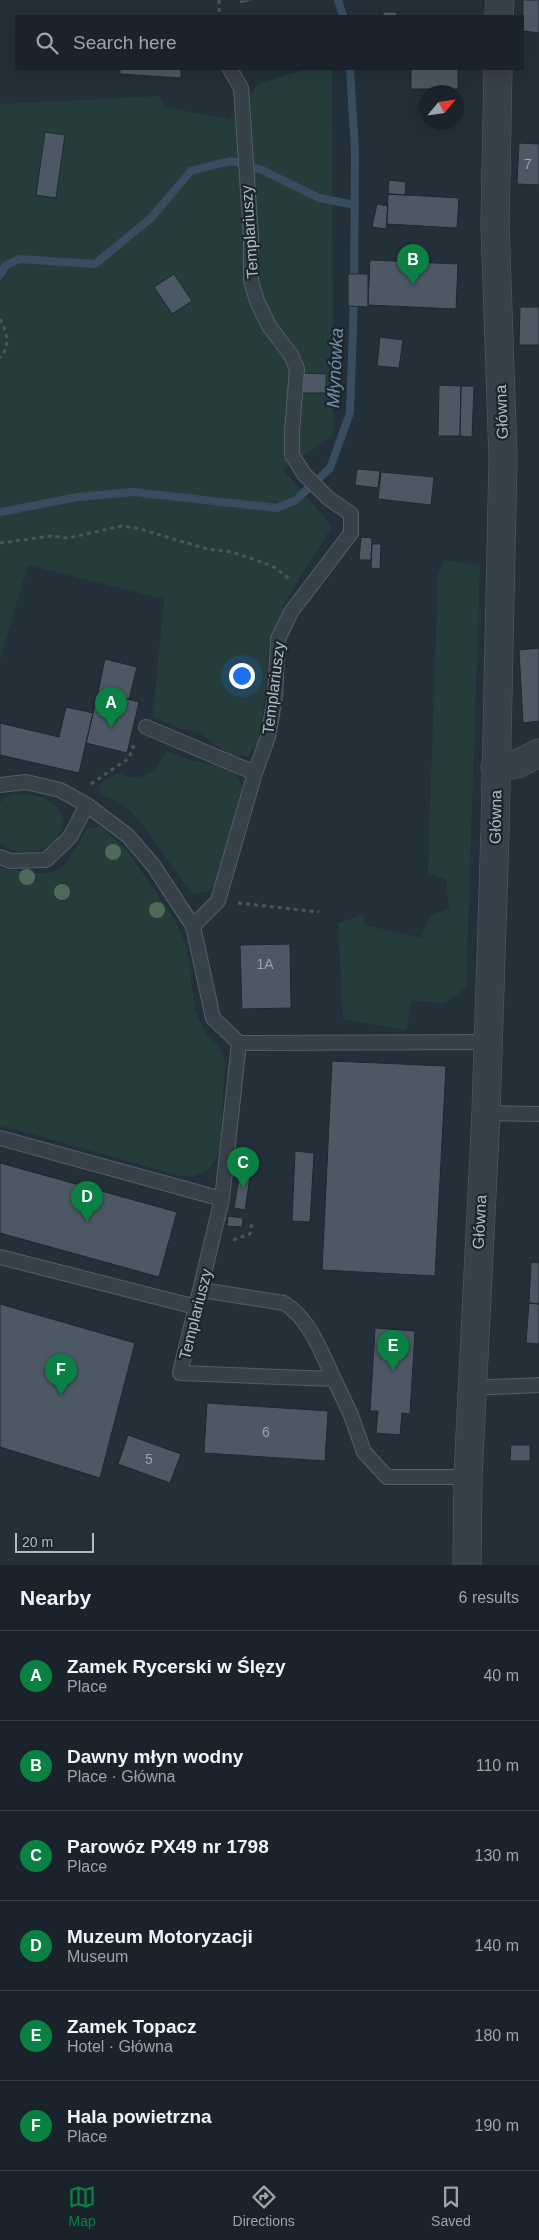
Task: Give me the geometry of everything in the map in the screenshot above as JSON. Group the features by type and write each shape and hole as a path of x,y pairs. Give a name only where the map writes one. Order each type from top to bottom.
{"street":[{"path":"498,15 500,0"},
{"name":"Główna","path":"467,1565 468,1477 486,1112 495,831 503,458 495,224 498,70"},
{"path":"495,767 517,764 539,753"}],"lane":[{"name":"Templariuszy","path":"193,926 218,901 269,731 275,696 278,639 290,612 351,533 352,514 328,498 304,474 292,455 297,370 290,355 269,326 257,301 251,281 251,237 241,88 231,70"},
{"path":"146,727 255,773"},
{"path":"0,785 26,782 60,790 87,805 128,836 153,865 193,926 213,1018 239,1043 488,1042"},
{"path":"0,858 12,861 46,860 70,837 87,805"},
{"name":"Templariuszy","path":"239,1043 222,1199 202,1290 180,1373 334,1379"},
{"path":"486,1112 539,1114"},
{"path":"0,1138 222,1199"},
{"path":"0,1257 196,1308"},
{"path":"202,1290 284,1303 294,1309 303,1319 334,1379 351,1415 364,1452 387,1477 468,1477"},
{"path":"472,1388 539,1385"}],"path":[{"path":"218,0 219,15"},
{"path":"0,319 7,333 6,350 0,358"},
{"path":"0,543 51,536 68,538 122,526 140,529 207,550 231,552 256,560 274,567 306,590"},
{"path":"72,797 129,758 135,743 146,727"},
{"path":"218,901 319,912"}],"green space":[{"path":"304,70 332,70 333,435 283,470 332,526 285,602 269,643 266,693 258,743 247,756 231,756 198,732 179,728 153,717 164,599 28,565 0,659 0,104 160,96 164,107 229,119 260,83"},
{"path":"445,560 480,565 466,988 444,1003 412,1001 406,1030 343,1019 338,924 363,914 365,925 421,938 430,915 449,909 446,880 428,873 438,572"},
{"path":"166,751 187,759 222,767 236,774 244,791 217,883 208,891 195,894 185,884 133,814 121,803 102,795 98,788 105,780 119,773 127,776 141,777 153,771"},
{"path":"14,793 44,798 59,810 62,821 60,833 42,849 28,852 14,851 0,843 0,803 3,799"},
{"path":"99,826 126,849 173,917 187,947 195,1011 206,1034 219,1046 225,1063 220,1146 216,1160 205,1172 193,1176 181,1176 0,1125 0,868 33,873 54,871 62,867 69,859 86,829"}],"building":[{"path":"239,0 258,0 240,4"},
{"path":"523,0 539,0 539,33 524,31"},
{"path":"383,12 397,12 397,15 383,15"},
{"path":"120,70 181,70 181,78 120,74"},
{"path":"411,70 458,70 458,85 419,85 419,89 411,89"},
{"path":"45,132 65,135 56,198 36,195"},
{"path":"519,143 539,144 539,185 517,184"},
{"path":"389,180 406,182 405,195 388,194"},
{"path":"388,194 459,198 457,228 387,224"},
{"path":"377,204 388,206 386,229 372,227"},
{"path":"370,260 458,264 456,309 368,305"},
{"path":"174,274 192,301 172,314 154,287"},
{"path":"348,274 368,274 368,307 348,306"},
{"path":"520,307 539,307 539,345 519,345"},
{"path":"380,337 403,340 399,368 377,366"},
{"path":"302,373 326,374 326,393 302,393"},
{"path":"439,385 461,386 460,436 438,436"},
{"path":"461,386 474,386 472,437 460,436"},
{"path":"357,469 380,471 378,488 355,485"},
{"path":"381,472 434,477 431,505 378,499"},
{"path":"361,537 372,538 371,560 359,560"},
{"path":"372,544 381,544 380,569 371,568"},
{"path":"539,648 539,721 523,723 519,650"},
{"path":"105,659 137,667 129,699 98,692"},
{"path":"98,692 139,702 127,753 86,743"},
{"path":"66,707 93,713 79,773 0,755 0,723 59,737"},
{"path":"290,944 291,1008 242,1009 240,945"},
{"path":"332,1061 446,1066 435,1276 322,1270"},
{"path":"295,1151 314,1153 310,1222 292,1221"},
{"path":"242,1161 252,1163 245,1210 234,1208"},
{"path":"0,1163 177,1212 159,1277 0,1233"},
{"path":"228,1216 243,1218 242,1227 227,1226"},
{"path":"531,1262 539,1263 539,1304 529,1303"},
{"path":"529,1303 539,1304 539,1344 526,1343"},
{"path":"0,1304 135,1343 100,1478 0,1447"},
{"path":"375,1328 415,1331 410,1414 402,1413 400,1435 376,1433 378,1411 370,1411"},
{"path":"207,1403 328,1411 325,1461 204,1453"},
{"path":"128,1435 181,1454 170,1483 118,1464"},
{"path":"511,1445 530,1445 530,1461 510,1461"}],"waterway":[{"name":"Młynówka","path":"338,0 343,15"},
{"name":"Młynówka","path":"350,70 355,151 354,284"},
{"path":"0,275 5,266 19,259 95,264 151,218 191,171 232,161 262,170 319,198 355,205"},
{"name":"Młynówka","path":"0,512 78,497 133,492 277,508 296,500 330,468 350,413 354,298"}],"place":[{"name":"Dawny młyn wodny","path":"413,285"},
{"name":"Zamek Rycerski w Ślęzy","path":"111,728"},
{"name":"Parowóz PX49 nr 1798","path":"243,1188"},
{"name":"Muzeum Motoryzacji","path":"87,1222"},
{"name":"Zamek Topacz","path":"393,1371"},
{"name":"Hala powietrzna","path":"61,1395"}]}
